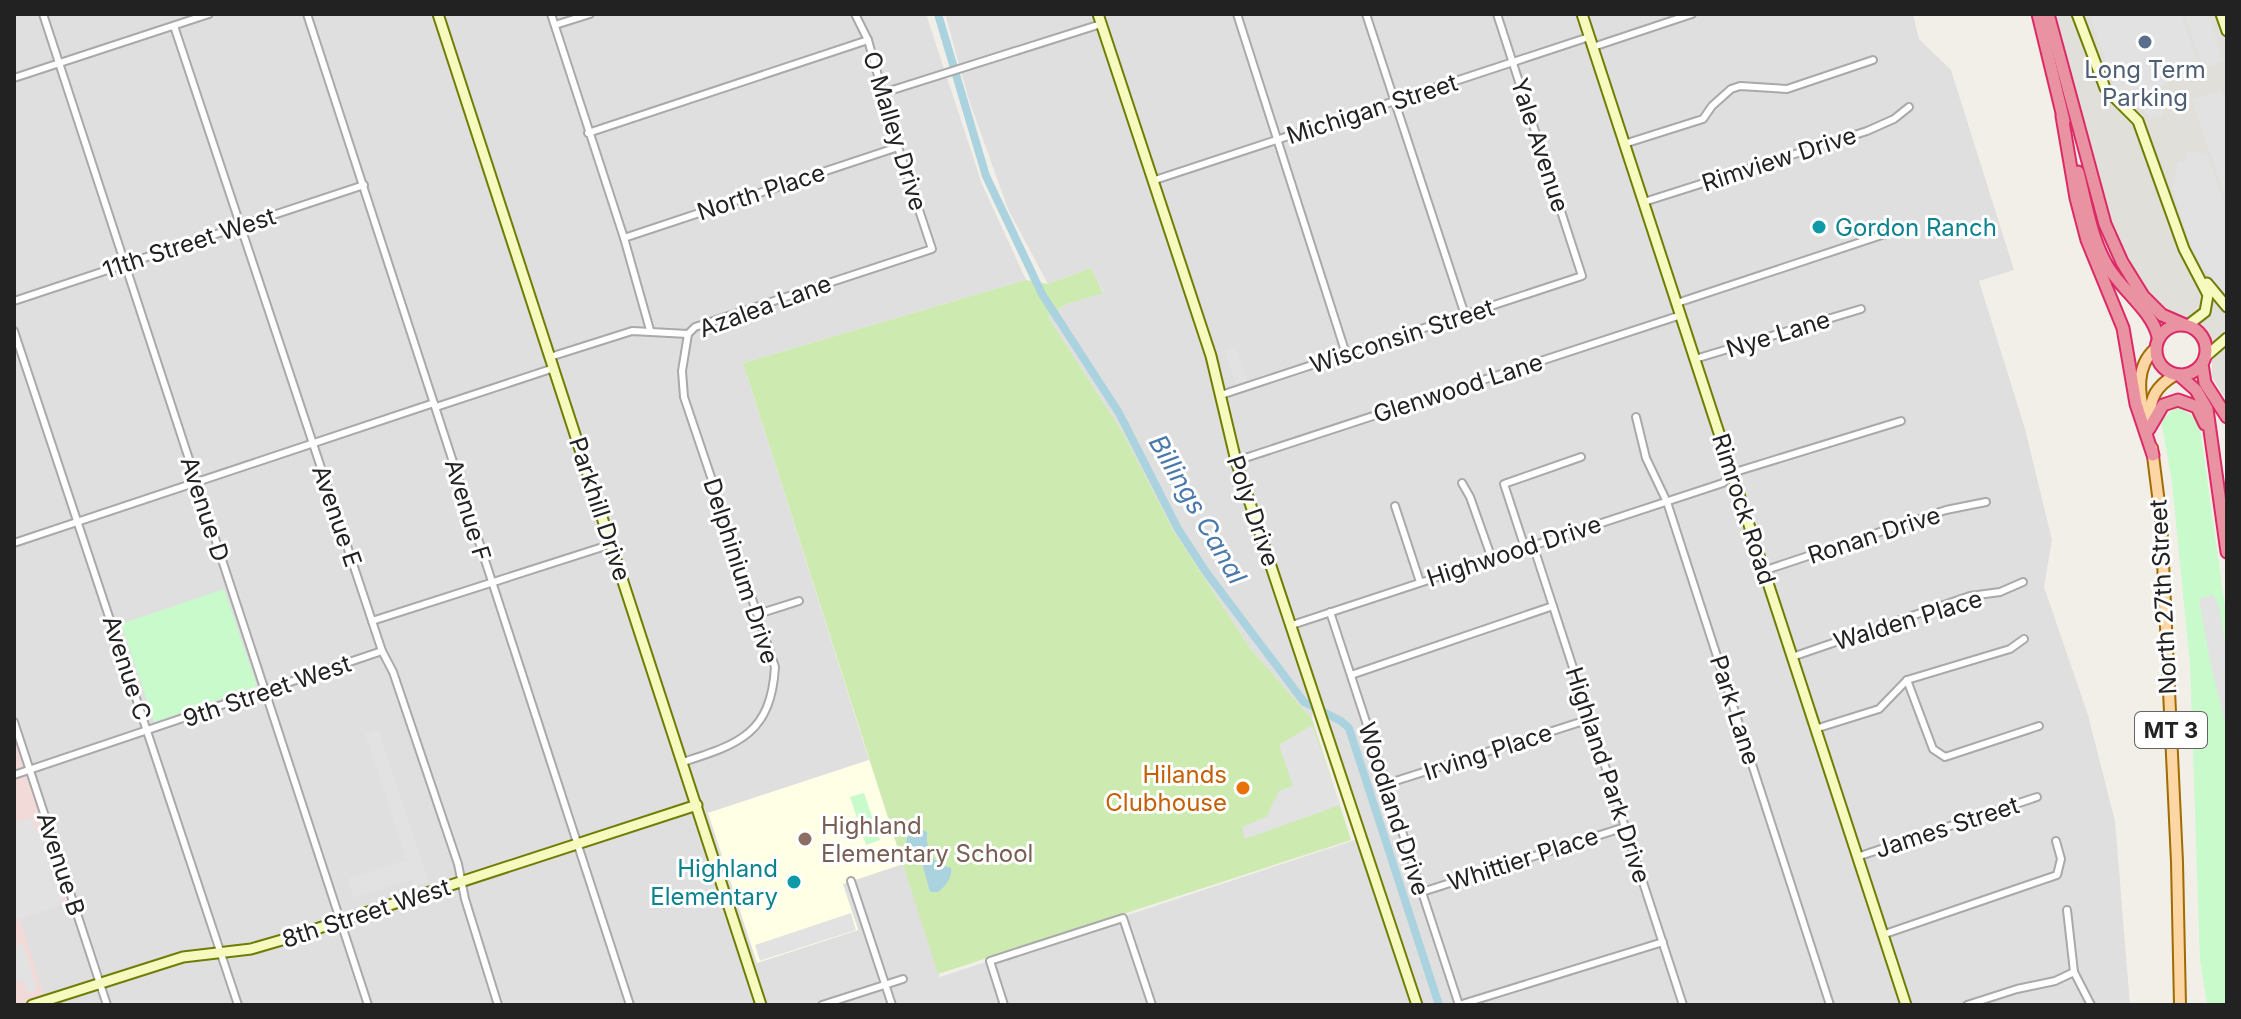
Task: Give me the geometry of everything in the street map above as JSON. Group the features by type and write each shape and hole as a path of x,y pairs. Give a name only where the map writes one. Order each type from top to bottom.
{"highway":[{"name":"MT 3","path":"2038,14 2062,116 2076,198 2087,240 2123,328 2136,404 2153,455"},
{"path":"2048,14 2105,224 2122,262 2143,296 2162,315 2186,325 2203,338 2206,347 2203,360 2205,383 2227,417"},
{"path":"2062,116 2099,248 2117,281 2152,320 2160,365 2196,390 2207,409 2227,552"},
{"path":"2157,343 2165,329 2186,325"},
{"path":"2177,375 2196,370 2203,360"},
{"path":"2149,429 2163,405 2185,400 2202,414 2211,442"}],"main road":[{"name":"North 27th Street","path":"2157,343 2146,360 2139,393 2149,429 2161,519 2177,862 2180,1005"},
{"name":"North 27th Street","path":"2149,429 2152,396 2162,382 2177,375"}],"street":[{"name":"Avenue D","path":"43,14 368,1005"},
{"name":"Avenue E","path":"177,14 177,25 312,444 458,864 498,1005"},
{"path":"14,78 209,14"},
{"name":"Avenue F","path":"307,14 630,1005"},
{"name":"Parkhill Drive","path":"438,14 761,1005"},
{"path":"551,14 624,238 650,330"},
{"path":"555,25 590,14"},
{"name":"O Malley Drive","path":"855,14 868,40 898,147 932,249"},
{"path":"1237,14 1346,354"},
{"path":"1366,14 1465,315"},
{"name":"Yale Avenue","path":"1497,14 1582,276"},
{"name":"Rimrock Road","path":"1582,14 1906,1005"},
{"name":"Michigan Street","path":"1155,180 1513,63 1692,14"},
{"path":"2077,14 2105,88 2138,121 2184,249 2204,285 2208,301 2205,312 2186,325"},
{"path":"2221,14 2227,31"},
{"path":"883,93 1100,19"},
{"name":"Poly Drive","path":"1100,19 1211,356 1236,461 1417,1005"},
{"path":"588,133 868,40"},
{"path":"1624,144 1703,119 1731,89 1740,86 1787,89 1873,60"},
{"name":"Rimview Drive","path":"1644,202 1867,131 1894,119 1909,107"},
{"name":"North Place","path":"624,238 898,147"},
{"name":"11th Street West","path":"14,301 364,185"},
{"path":"1677,303 1906,227"},
{"name":"Azalea Lane","path":"550,357 632,331 688,334 695,327 932,249"},
{"path":"2196,271 2227,307"},
{"name":"Wisconsin Street","path":"1221,395 1582,276"},
{"name":"Nye Lane","path":"1695,359 1861,309"},
{"name":"Glenwood Lane","path":"1236,461 1681,315"},
{"name":"Avenue C","path":"14,331 238,1005"},
{"name":"Delphinium Drive","path":"683,762 737,742 757,724 773,696 775,667 684,397 682,371 688,334"},
{"path":"2203,360 2227,338"},
{"path":"14,543 554,368"},
{"name":"Park Lane","path":"1636,417 1646,458 1667,502 1830,1005"},
{"name":"Highwood Drive","path":"1292,625 1723,483 1732,473 1901,421"},
{"path":"1525,548 1504,484 1581,457"},
{"path":"1462,483 1492,559"},
{"name":"Ronan Drive","path":"1763,571 1946,510 1986,502"},
{"path":"1395,506 1420,582"},
{"path":"372,621 612,544"},
{"name":"Highland Park Drive","path":"1533,545 1683,1005"},
{"name":"Walden Place","path":"1792,657 1970,596 2000,592 2023,582"},
{"path":"758,614 799,601"},
{"path":"1351,675 1553,606"},
{"name":"Woodland Drive","path":"1330,612 1459,1005"},
{"path":"1815,729 1879,709 1907,680 2010,649 2024,639"},
{"name":"9th Street West","path":"14,775 382,651"},
{"path":"1907,680 1933,749 1945,757 2039,726"},
{"name":"Irving Place","path":"1386,784 1590,719"},
{"name":"Avenue B","path":"14,722 107,1005"},
{"name":"James Street","path":"1857,857 2037,797"},
{"name":"8th Street West","path":"32,1005 183,957 251,949 697,805"},
{"name":"Whittier Place","path":"1422,892 1625,827"},
{"path":"1882,935 2057,875 2061,859 2056,841"},
{"path":"851,881 892,1005"},
{"path":"2067,910 2074,972 2091,1005"},
{"path":"1004,1005 990,961 1123,918 1152,1005"},
{"path":"1459,1005 1663,942"},
{"path":"1967,1005 2055,981 2074,972"},
{"path":"822,1005 903,979"}],"shaded area":[{"path":"14,14 926,14 982,184 1026,280 743,363 869,760 708,813 858,929 842,884 903,864 940,977 1361,838 1315,701 1312,719 1250,648 1173,530 1122,431 1048,317 1064,305 1103,292 1091,268 1048,284 1008,209 969,100 945,14 1913,14 1919,39 1951,70 2014,270 1979,281 2025,429 2052,540 2044,587 2088,715 2115,821 2130,1005 47,1005 19,919 72,901 14,722"},
{"path":"2056,14 2227,14 2227,401 2212,377 2212,343 2208,332 2199,322 2169,312 2152,299 2138,282 2117,242 2101,199"},
{"name":"Long Term Parking","path":"2089,14 2181,14 2200,69 2161,86 2167,105 2160,118 2155,115 2151,118 2114,85"},
{"path":"2185,14 2208,14 2224,61 2203,68"},
{"path":"2221,90 2227,102 2227,203 2192,100"},
{"path":"2188,151 2207,154 2227,211 2227,299 2193,253 2172,189 2178,161 2186,162"},
{"path":"1236,347 1247,381 1236,384 1225,350"},
{"path":"2213,594 2219,606 2227,656 2226,726 2199,599"},
{"path":"14,722 73,901 20,919 47,1005 14,1005"},
{"path":"1312,725 1340,805 1245,839 1242,827 1266,817 1279,791 1293,786 1279,745"},
{"path":"378,729 429,882 414,887 411,879 354,898 348,879 406,860 365,734"},
{"name":"Highland Elementary School","path":"869,760 903,864 843,884 858,930 757,963 708,813"},
{"path":"32,817 37,832 42,831 64,904 14,919 14,823"},
{"path":"851,913 856,930 760,961 755,945"},
{"path":"23,944 37,990 28,993 23,979 14,982 14,964 17,963 14,947"}],"green space":[{"path":"1091,268 1103,293 1064,305 1048,317 1122,431 1173,530 1250,648 1312,719 1351,840 938,974 743,363 1026,280 1048,284"},
{"path":"2178,406 2199,421 2227,621 2227,1005 2207,1005 2200,960 2190,663 2172,482 2161,420"},
{"path":"224,589 257,686 154,722 121,624"},
{"path":"864,793 880,840 866,845 850,797"}],"water":[{"path":"917,827 927,832 929,851 935,860 951,868 948,882 938,892 930,892 920,856 911,859 907,852 907,836 911,829"}],"waterway":[{"name":"Billings Canal","path":"938,14 986,176 1042,294 1119,413 1178,529 1206,572 1304,702 1349,728 1439,1005"}],"place":[{"name":"Long Term Parking","path":"2145,42"},
{"name":"Gordon Ranch","path":"1819,227"},
{"name":"Hilands Clubhouse","path":"1243,788"},
{"name":"Highland Elementary School","path":"805,839"},
{"name":"Highland Elementary","path":"794,882"}]}
